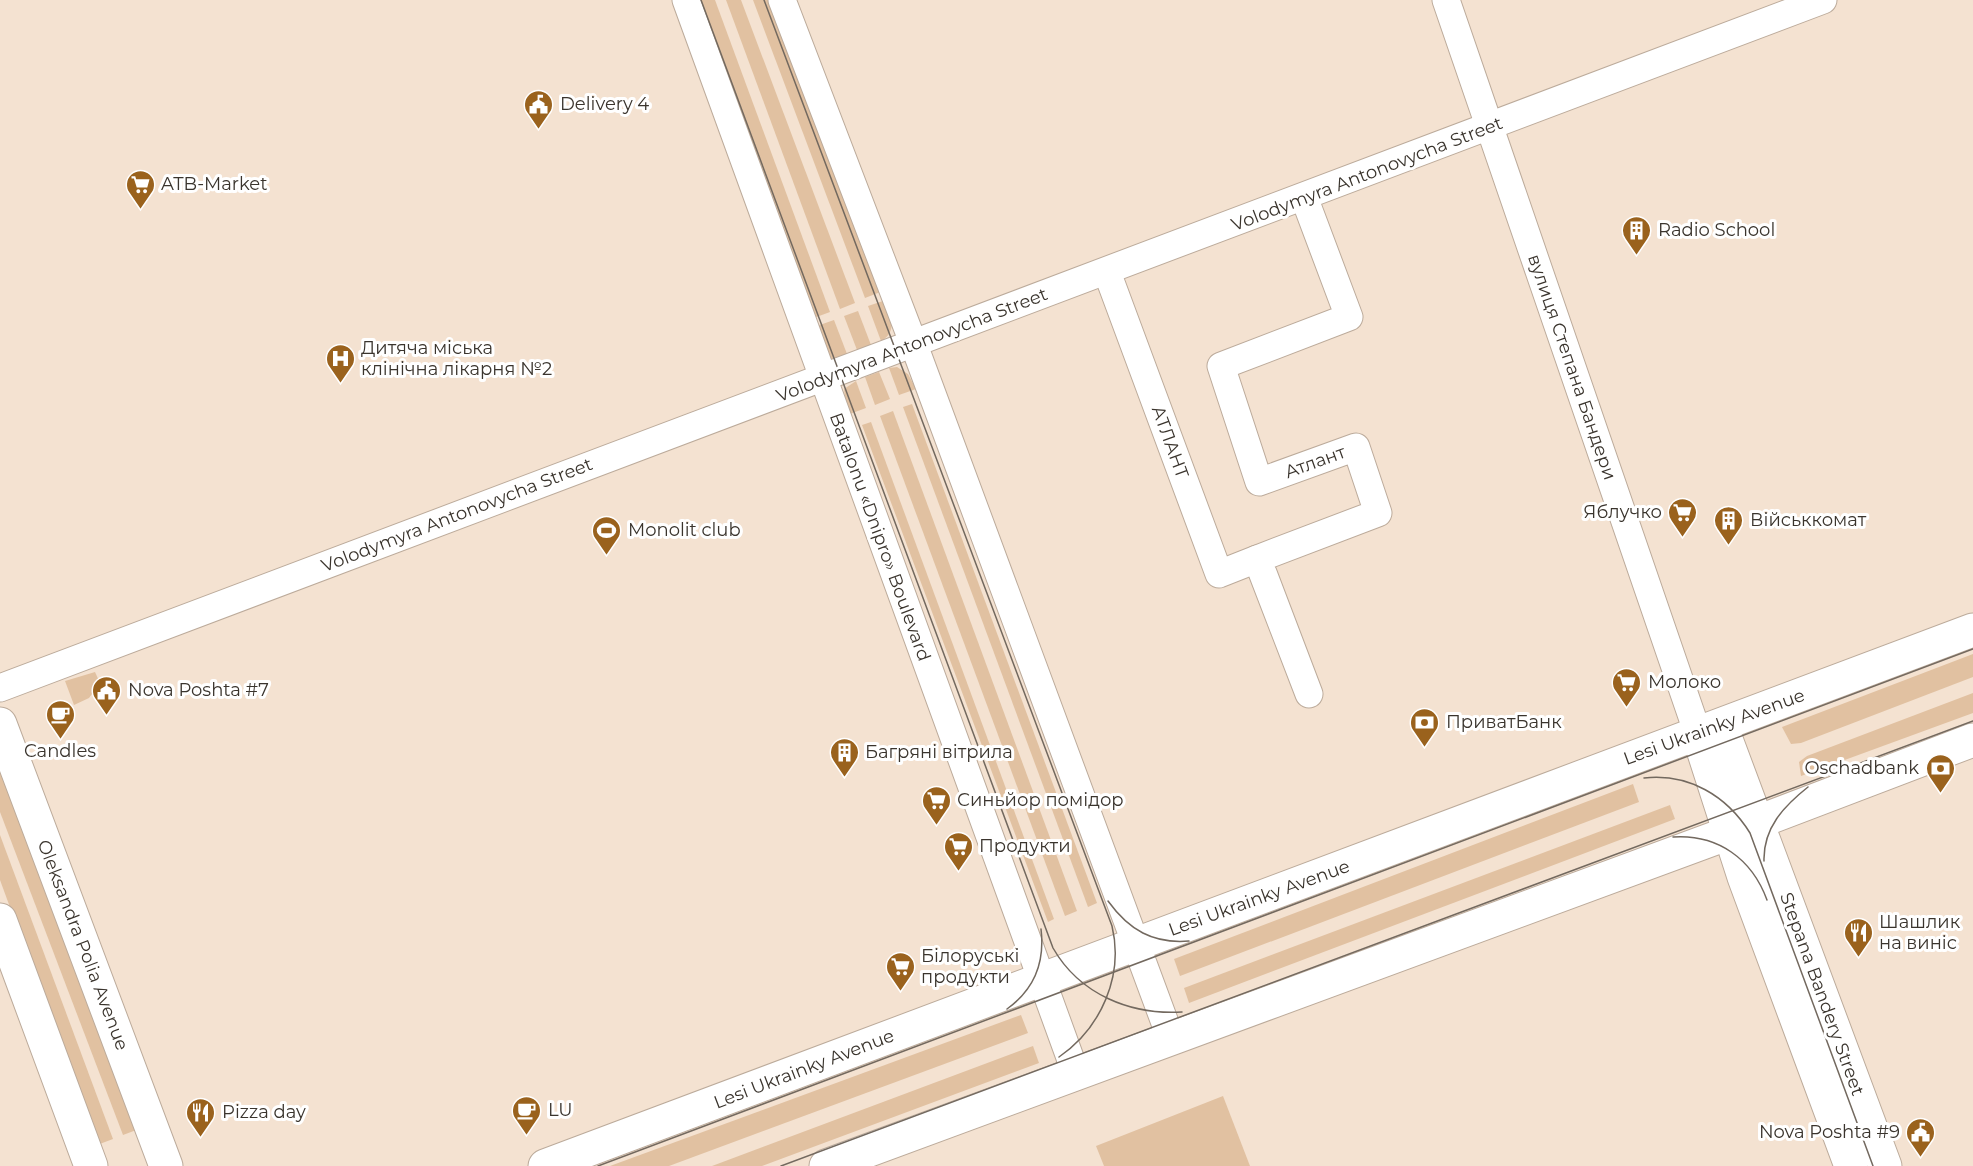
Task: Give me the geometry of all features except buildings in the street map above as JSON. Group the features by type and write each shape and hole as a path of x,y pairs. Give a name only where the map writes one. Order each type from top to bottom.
{"main road":[{"name":"Lesi Ukrainky Avenue","path":"545,1166 1973,630"},
{"name":"Oleksandra Polia Avenue","path":"0,724 166,1166"},
{"name":"вулиця Степана Бандери","path":"1698,734 1743,828 1744,877 1851,1166"},
{"path":"826,1166 1743,828 1973,740"},
{"path":"1775,867 1774,845 1779,834 1795,811 1807,804"},
{"name":"Stepana Bandery Street","path":"1743,828 1775,867 1885,1166"},
{"path":"1664,857 1702,853 1724,860 1744,877"},
{"path":"0,920 92,1166"}],"street":[{"name":"Batalonu «Dnipro» Boulevard","path":"686,0 1076,1074"},
{"path":"782,0 914,345 1171,1039"},
{"name":"вулиця Степана Бандери","path":"1446,0 1698,734"},
{"name":"Volodymyra Antonovycha Street","path":"0,688 1490,128 1823,0"},
{"name":"Атлант","path":"1260,566 1378,513 1356,447 1259,482 1221,366 1349,317 1304,197"},
{"name":"АТЛАНТ","path":"1107,272 1220,574 1260,566"}],"shaded area":[{"path":"693,0 715,0 830,312 811,319"},
{"path":"726,0 741,0 855,303 840,309"},
{"path":"753,0 773,0 883,291 865,298"},
{"path":"886,300 892,323 890,333 881,341 868,306"},
{"path":"858,311 871,345 857,350 844,316"},
{"path":"834,320 847,354 831,359 814,327"},
{"path":"897,367 908,374 916,389 899,395 889,368"},
{"path":"879,372 890,399 875,405 865,377"},
{"path":"856,381 866,408 847,415 844,389"},
{"path":"912,404 1097,903 1088,907 903,407"},
{"path":"893,411 1077,911 1065,916 880,416"},
{"path":"871,422 1054,919 1048,922 862,425"},
{"path":"1973,654 1973,677 1801,743 1791,744 1782,727"},
{"path":"95,672 100,683 89,698 74,705 65,681"},
{"path":"1973,693 1973,713 1801,776 1799,762 1807,756"},
{"path":"0,765 139,1129 123,1135 0,812"},
{"path":"1633,784 1639,802 1180,976 1174,959"},
{"path":"1670,805 1675,819 1189,1003 1184,988"},
{"path":"0,835 113,1139 97,1145 0,880"},
{"path":"1021,1015 1028,1033 669,1166 610,1166"},
{"path":"1033,1046 1039,1063 762,1166 712,1166"},
{"path":"1223,1096 1250,1166 1104,1166 1096,1146"}],"tram line":[{"path":"701,0 1053,948 1077,978 1108,999 1144,1010 1182,1012"},
{"path":"764,0 1112,926 1115,963 1106,999 1087,1031 1059,1057"},
{"path":"598,1166 1973,649"},
{"path":"781,1166 1973,721"},
{"path":"1644,778 1676,779 1705,790 1730,808 1750,833 1873,1166"},
{"path":"1764,861 1767,838 1771,828 1783,810 1808,787"},
{"path":"1673,837 1705,840 1731,852 1752,872 1767,900"},
{"path":"1108,901 1124,920 1143,933 1164,940 1189,941"},
{"path":"1007,1009 1025,993 1036,974 1041,953 1041,929"}],"place":[{"name":"Delivery 4","path":"539,130"},
{"name":"ATB-Market","path":"140,210"},
{"name":"Radio School","path":"1637,256"},
{"name":"Дитяча міська клінічна лікарня №2","path":"340,384"},
{"name":"Яблучко","path":"1683,538"},
{"name":"Військкомат","path":"1729,546"},
{"name":"Monolit club","path":"607,556"},
{"name":"Молоко","path":"1627,708"},
{"name":"Nova Poshta #7","path":"107,716"},
{"name":"Candles","path":"60,740"},
{"name":"ПриватБанк","path":"1425,748"},
{"name":"Багряні вітрила","path":"844,778"},
{"name":"Oschadbank","path":"1940,794"},
{"name":"Синьйор помідор","path":"936,826"},
{"name":"Продукти","path":"958,872"},
{"name":"Шашлик на виніс","path":"1858,958"},
{"name":"Білоруські продукти","path":"900,992"},
{"name":"LU","path":"527,1136"},
{"name":"Pizza day","path":"201,1138"},
{"name":"Nova Poshta #9","path":"1921,1158"}]}
